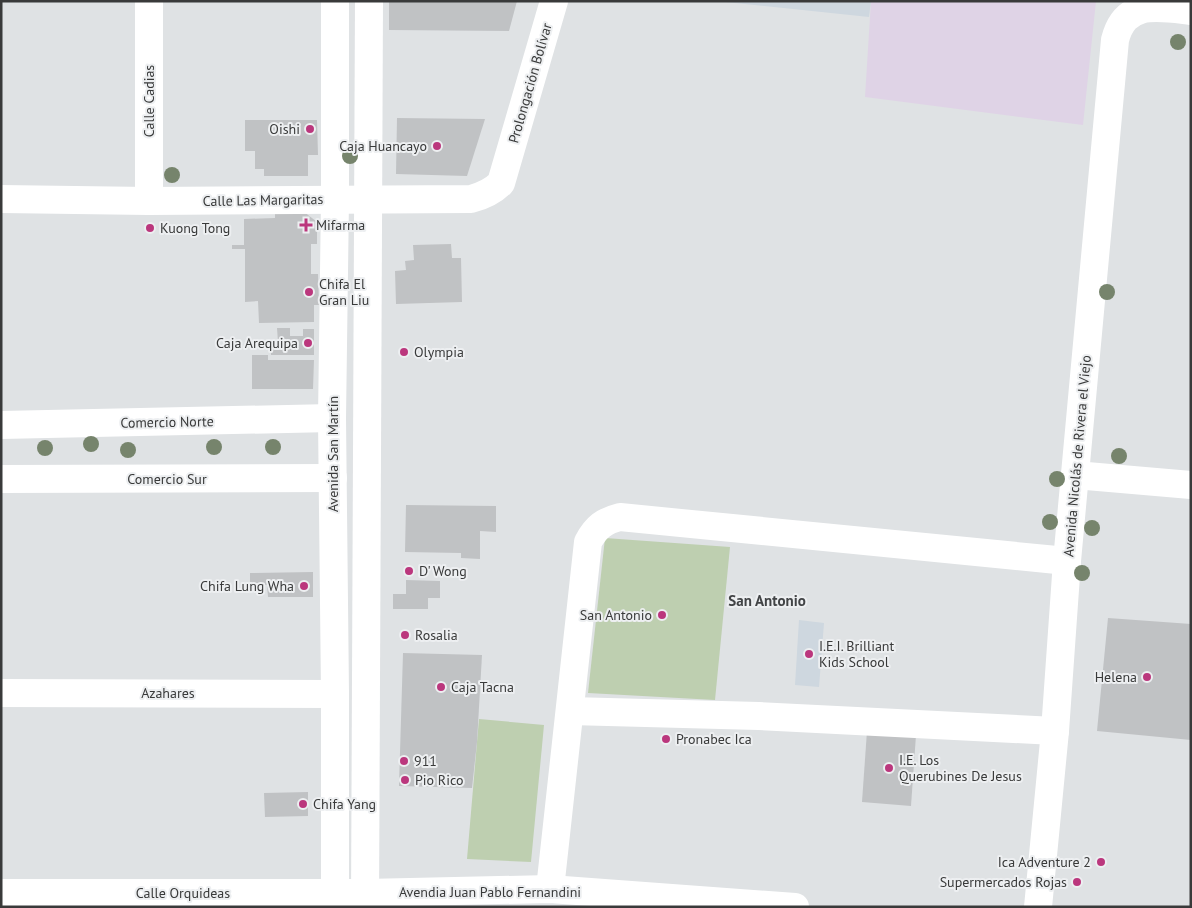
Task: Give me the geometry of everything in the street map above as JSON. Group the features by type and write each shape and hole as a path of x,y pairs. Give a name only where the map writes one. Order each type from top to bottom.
{"street":[{"name":"Calle Cadias","path":"148,1 149,201"},
{"name":"Avenida San Martín","path":"335,1 332,418 335,900"},
{"path":"365,900 369,1"},
{"name":"Prolongación Bolívar","path":"506,165 554,1"},
{"name":"Avenida Nicolás de Rivera el Viejo","path":"1038,907 1055,731 1067,561 1115,40 1118,29 1124,19 1143,7 1154,6 1191,11"},
{"name":"Calle Las Margaritas","path":"1,199 149,201 471,199 483,196 501,183 506,165"},
{"name":"Comercio Norte","path":"1,425 332,418"},
{"path":"1075,475 1191,485"},
{"name":"Comercio Sur","path":"1,479 333,478"},
{"path":"550,889 588,542 598,527 609,520 620,517 1067,561"},
{"name":"Azahares","path":"1,693 335,694"},
{"path":"570,711 759,716 1055,731"},
{"name":"Avendia Juan Pablo Fernandini","path":"365,900 550,889 795,907"},
{"name":"Calle Orquideas","path":"1,893 123,900 365,900"}],"shaded area":[{"path":"716,1 871,1 869,17"},
{"path":"871,1 1096,1 1083,125 865,97"},
{"name":"I.E.I. Brilliant Kids School","path":"799,620 824,623 819,687 795,685"}],"green space":[{"path":"605,538 730,547 715,700 588,693"},
{"path":"479,719 544,725 531,862 467,859"}],"building":[{"path":"389,1 517,1 509,31 389,30"},
{"name":"Caja Huancayo","path":"397,118 485,119 467,176 396,174"},
{"path":"245,120 317,120 318,155 308,155 308,176 264,176 264,169 255,169 255,151 245,151"},
{"path":"275,211 303,211 317,222 317,244 311,244 311,274 318,274 319,305 314,305 314,322 259,323 258,301 245,302 245,249 232,249 232,245 244,245 244,219 275,218"},
{"path":"451,244 452,258 461,258 462,302 396,304 395,271 406,270 405,261 414,260 413,245"},
{"path":"277,328 290,328 290,336 303,336 303,329 314,329 314,355 271,355 271,342 278,342"},
{"path":"252,355 268,355 268,360 314,360 313,389 252,389"},
{"path":"406,505 496,506 496,532 480,531 480,559 461,558 461,553 405,552"},
{"path":"313,572 313,597 268,597 267,585 250,585 250,573"},
{"path":"406,580 440,581 440,598 428,598 428,609 393,609 393,594 406,594"},
{"name":"Helena","path":"1108,618 1191,624 1191,740 1097,731"},
{"name":"Caja Tacna","path":"403,653 482,655 477,742 472,788 399,786"},
{"name":"I.E. Los Querubines De Jesus","path":"867,731 916,735 911,806 862,802"},
{"path":"308,792 308,816 265,817 264,793"}],"place":[{"name":"Oishi","path":"310,129"},
{"name":"Caja Huancayo","path":"437,146"},
{"name":"Mifarma","path":"306,225"},
{"name":"Kuong Tong","path":"150,228"},
{"name":"Chifa El Gran Liu","path":"309,292"},
{"name":"Caja Arequipa","path":"308,343"},
{"name":"Olympia","path":"404,352"},
{"name":"D' Wong","path":"409,571"},
{"name":"Chifa Lung Wha","path":"304,586"},
{"name":"San Antonio","path":"662,615"},
{"name":"Rosalia","path":"405,635"},
{"name":"I.E.I. Brilliant Kids School","path":"809,654"},
{"name":"Helena","path":"1147,677"},
{"name":"Caja Tacna","path":"441,687"},
{"name":"Pronabec Ica","path":"666,739"},
{"name":"911","path":"404,761"},
{"name":"I.E. Los Querubines De Jesus","path":"889,768"},
{"name":"Pio Rico","path":"405,780"},
{"name":"Chifa Yang","path":"303,804"},
{"name":"Ica Adventure 2","path":"1101,862"},
{"name":"Supermercados Rojas","path":"1077,882"}],"district":[{"name":"San Antonio","path":"767,600"}]}
